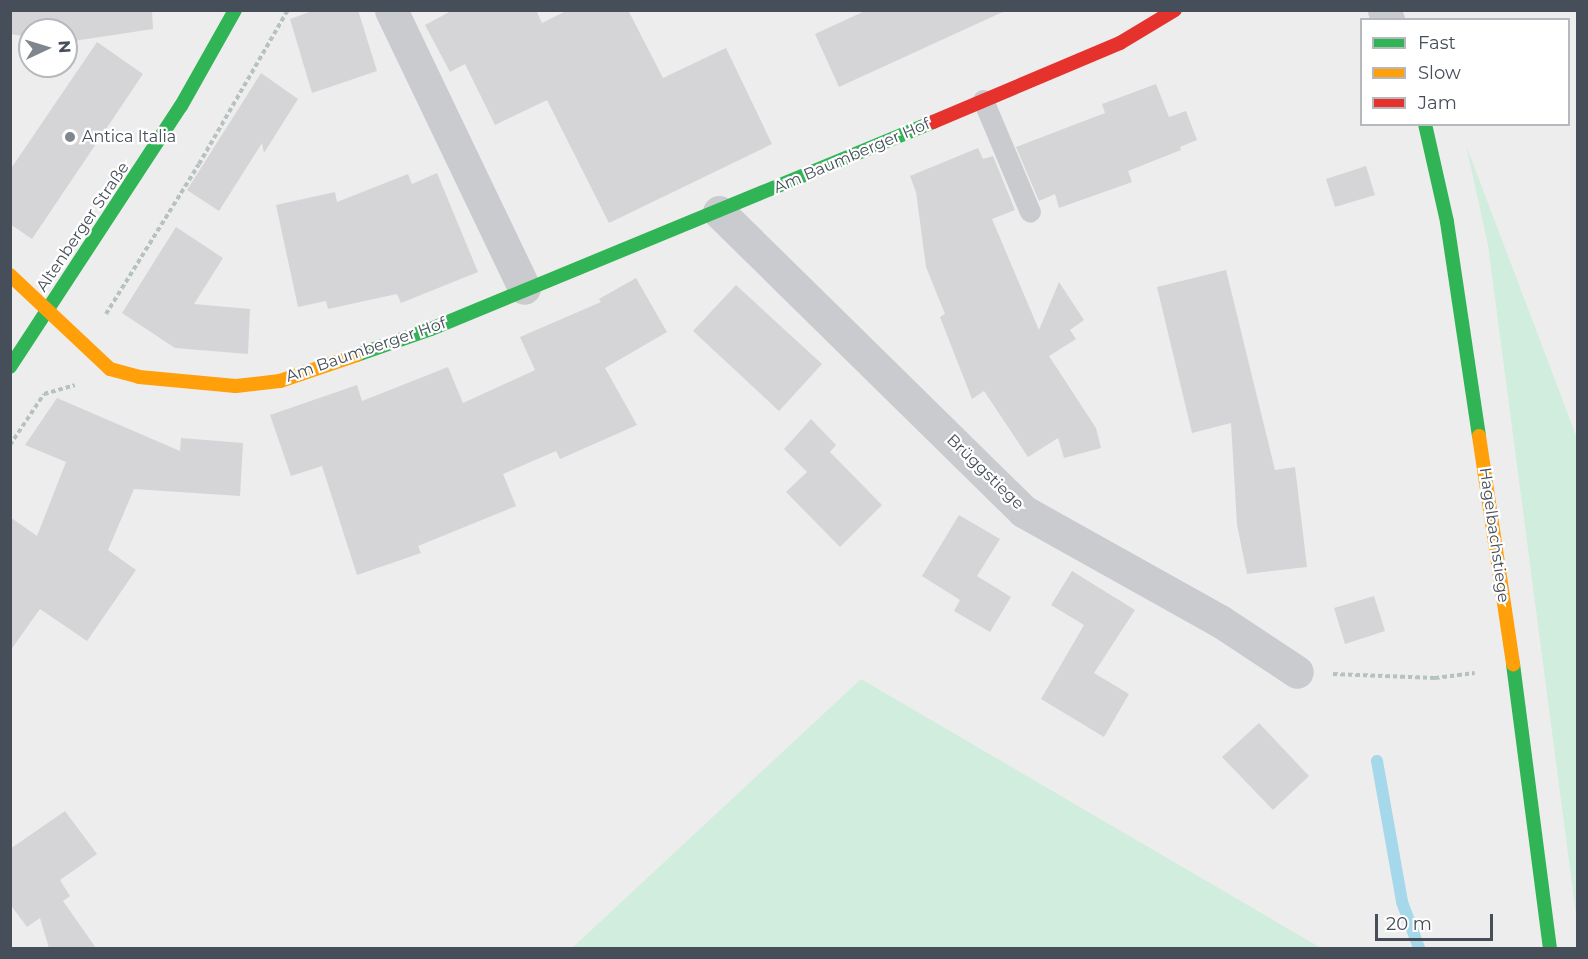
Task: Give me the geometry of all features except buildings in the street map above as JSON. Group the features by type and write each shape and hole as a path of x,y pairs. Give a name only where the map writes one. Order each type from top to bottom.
{"street":[{"name":"Altenberger Straße","path":"10,367 181,106 235,10"},
{"path":"391,10 524,288"},
{"name":"Am Baumberger Hof","path":"10,274 93,356 110,369 139,377 236,386 280,381 431,329 524,288 719,212 1120,43 1175,10"},
{"name":"Hagelbachstiege","path":"1425,126 1447,222 1513,667 1550,948"},
{"name":"Brüggstiege","path":"719,212 1023,511 1220,621 1297,672"}],"lane":[{"path":"984,100 1030,212"}],"path":[{"path":"10,446 44,394 72,389 106,331 108,307 199,164 288,10"},
{"path":"1297,672 1435,678 1513,667"}],"green space":[{"path":"1466,145 1577,438 1577,922 1488,245"},
{"path":"861,679 1321,948 572,948"}],"waterway":[{"path":"1377,761 1402,902 1419,948"}],"traffic: fast":[{"path":"10,367 181,106 235,10"},
{"path":"357,355 431,329 933,122"},
{"path":"1425,126 1447,222 1479,436"},
{"path":"1513,664 1550,948"}],"traffic: slow":[{"path":"10,275 110,369 139,377 236,386 280,381 357,355"},
{"path":"1479,436 1513,664"}],"traffic: jam":[{"path":"933,122 1120,43 1175,10"}],"place":[{"name":"Antica Italia","path":"70,137"}]}
